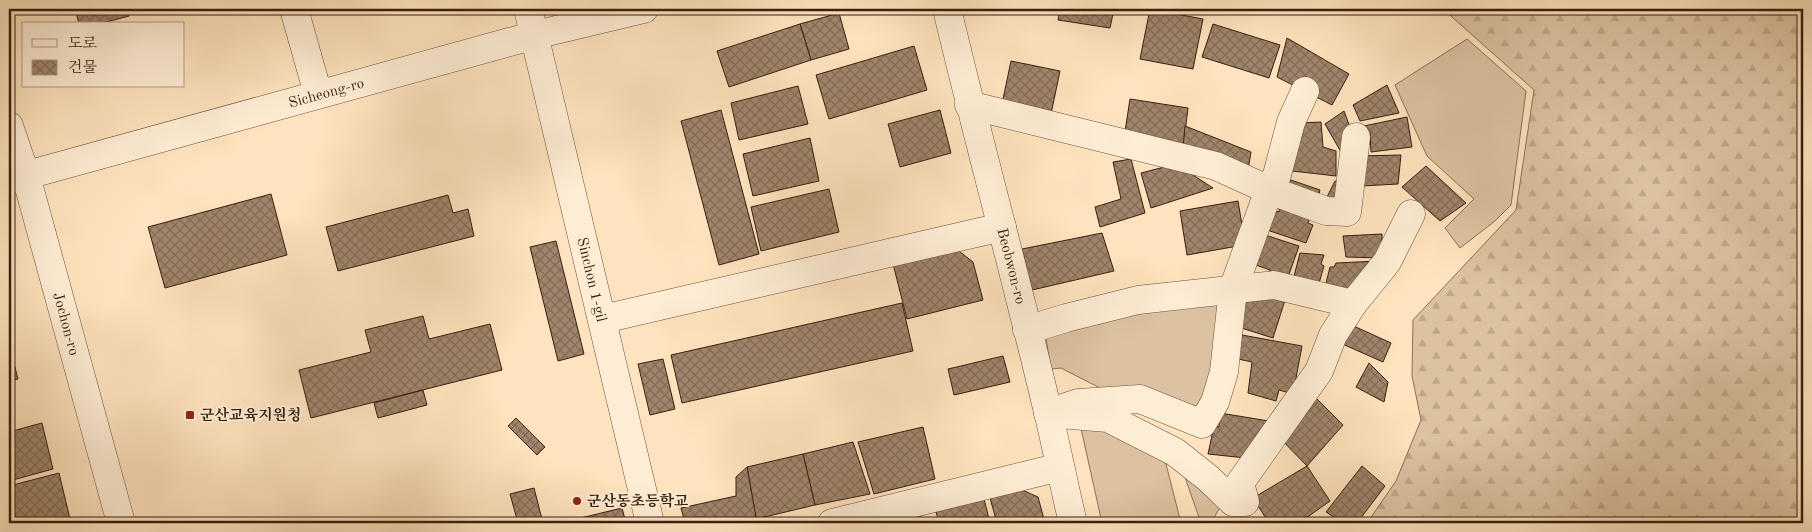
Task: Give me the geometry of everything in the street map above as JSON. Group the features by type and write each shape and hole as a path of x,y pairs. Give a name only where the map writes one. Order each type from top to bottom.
{"street":[{"path":"294,9 318,94"},
{"name":"Sinchon 1-gil","path":"528,9 650,523"},
{"name":"Sicheong-ro","path":"17,178 535,35 644,9"},
{"name":"Beobwon-ro","path":"947,9 969,105 1002,227 1048,413 1073,523"},
{"path":"1048,413 1078,403 1140,398 1202,424 1215,402 1224,372 1234,289 1269,190 1277,175 1291,122 1305,91"},
{"path":"969,105 1216,166 1269,190 1326,211 1347,212 1356,137"},
{"name":"Jochon-ro","path":"9,126 17,178 121,523"},
{"path":"1048,413 1108,418 1175,452 1208,478 1233,502 1245,502 1240,484 1318,370 1333,335 1353,304 1387,262 1411,214"},
{"path":"603,319 1002,227"},
{"path":"1027,330 1138,300 1274,285 1353,304"},
{"path":"832,523 1060,467"}],"green space":[{"path":"1443,9 1803,9 1803,523 1367,523 1396,481 1421,420 1412,376 1413,320 1516,210 1534,90"},
{"path":"1467,39 1526,91 1511,205 1495,221 1460,248 1445,228 1474,199 1427,156 1395,85"},
{"path":"1218,300 1210,399 1195,413 1143,386 1104,390 1061,368 1051,369 1045,332 1120,310"},
{"path":"1080,424 1105,427 1165,460 1181,523 1102,523"},
{"path":"1181,466 1220,507 1211,523 1201,523"}],"building":[{"path":"75,9 127,9 129,16 106,22 78,22"},
{"path":"1060,9 1114,9 1110,28 1058,20"},
{"path":"1150,9 1203,19 1193,69 1140,59"},
{"path":"839,13 849,49 811,60 800,24"},
{"path":"800,24 811,60 729,87 717,51"},
{"path":"1213,24 1280,45 1269,78 1202,57"},
{"path":"1287,38 1349,74 1332,105 1277,77"},
{"path":"914,46 927,90 829,119 816,75"},
{"path":"1011,61 1060,71 1051,114 1002,104"},
{"path":"1387,85 1399,113 1360,121 1353,105"},
{"path":"798,86 808,124 739,140 731,103"},
{"path":"1130,99 1188,108 1183,149 1124,138"},
{"path":"721,110 759,254 719,265 681,121"},
{"path":"940,110 951,153 900,167 888,124"},
{"path":"1344,111 1351,130 1345,159 1325,124"},
{"path":"1407,117 1412,147 1371,152 1370,132 1360,133 1359,127"},
{"path":"1321,122 1323,147 1336,151 1336,176 1292,171 1298,123"},
{"path":"1185,126 1251,152 1248,170 1183,149"},
{"path":"810,138 819,181 753,196 743,154"},
{"path":"1401,155 1398,184 1362,186 1356,156"},
{"path":"1131,159 1145,213 1100,227 1095,207 1121,199 1113,162"},
{"path":"1176,164 1213,188 1151,208 1141,173"},
{"path":"1426,166 1466,203 1440,221 1402,187"},
{"path":"1288,179 1320,190 1317,202 1284,192"},
{"path":"1335,181 1346,182 1336,210 1323,205"},
{"path":"829,189 839,232 761,251 751,207"},
{"path":"271,194 287,255 165,288 148,227"},
{"path":"448,195 453,213 468,209 474,236 338,271 326,227"},
{"path":"1281,198 1313,210 1308,223 1313,225 1306,243 1267,230 1271,209 1279,212"},
{"path":"1238,201 1244,237 1238,246 1187,255 1180,211"},
{"path":"1102,233 1114,271 1032,290 1022,249"},
{"path":"1262,234 1299,246 1286,283 1267,280 1270,270 1253,264"},
{"path":"1382,234 1382,258 1346,257 1343,236"},
{"path":"556,241 584,354 558,361 530,247"},
{"path":"955,248 973,262 983,300 907,319 893,264"},
{"path":"1300,253 1324,255 1321,264 1324,266 1317,290 1292,284"},
{"path":"1378,261 1353,297 1324,291 1330,267 1334,267 1336,263"},
{"path":"1239,292 1286,297 1273,338 1235,326"},
{"path":"902,303 913,351 682,403 671,355"},
{"path":"423,316 429,339 490,324 502,370 311,418 299,370 371,352 365,330"},
{"path":"1347,323 1391,343 1383,362 1338,342"},
{"path":"1242,335 1302,346 1293,394 1279,390 1276,401 1248,393 1252,362 1238,359"},
{"path":"9,344 18,379 9,381"},
{"path":"1003,356 1010,382 954,395 948,369"},
{"path":"663,359 675,409 650,415 638,364"},
{"path":"1369,363 1388,382 1384,402 1356,387"},
{"path":"1306,388 1343,425 1307,466 1278,436"},
{"path":"423,390 427,405 378,418 374,403"},
{"path":"1220,413 1275,422 1246,458 1208,454 1214,426 1219,427"},
{"path":"516,418 545,447 537,455 508,426"},
{"path":"42,423 53,469 9,481 9,432"},
{"path":"923,427 935,479 874,494 858,442"},
{"path":"853,442 870,494 815,505 803,454"},
{"path":"803,454 815,505 756,519 747,467"},
{"path":"1307,466 1330,501 1299,523 1269,523 1253,498"},
{"path":"1362,466 1385,486 1357,523 1343,523 1326,512"},
{"path":"747,467 757,523 685,523 681,508 736,496 736,477"},
{"path":"59,473 71,523 9,523 9,486"},
{"path":"534,488 543,523 518,523 510,494"},
{"path":"1020,489 1038,497 1045,523 997,523 990,498"},
{"path":"983,495 990,523 939,523 935,508"},
{"path":"622,508 626,523 560,523"},
{"path":"919,512 922,523 876,523"}],"place":[{"name":"군산교육지원청","path":"190,415"},
{"name":"군산동초등학교","path":"577,501"}]}
